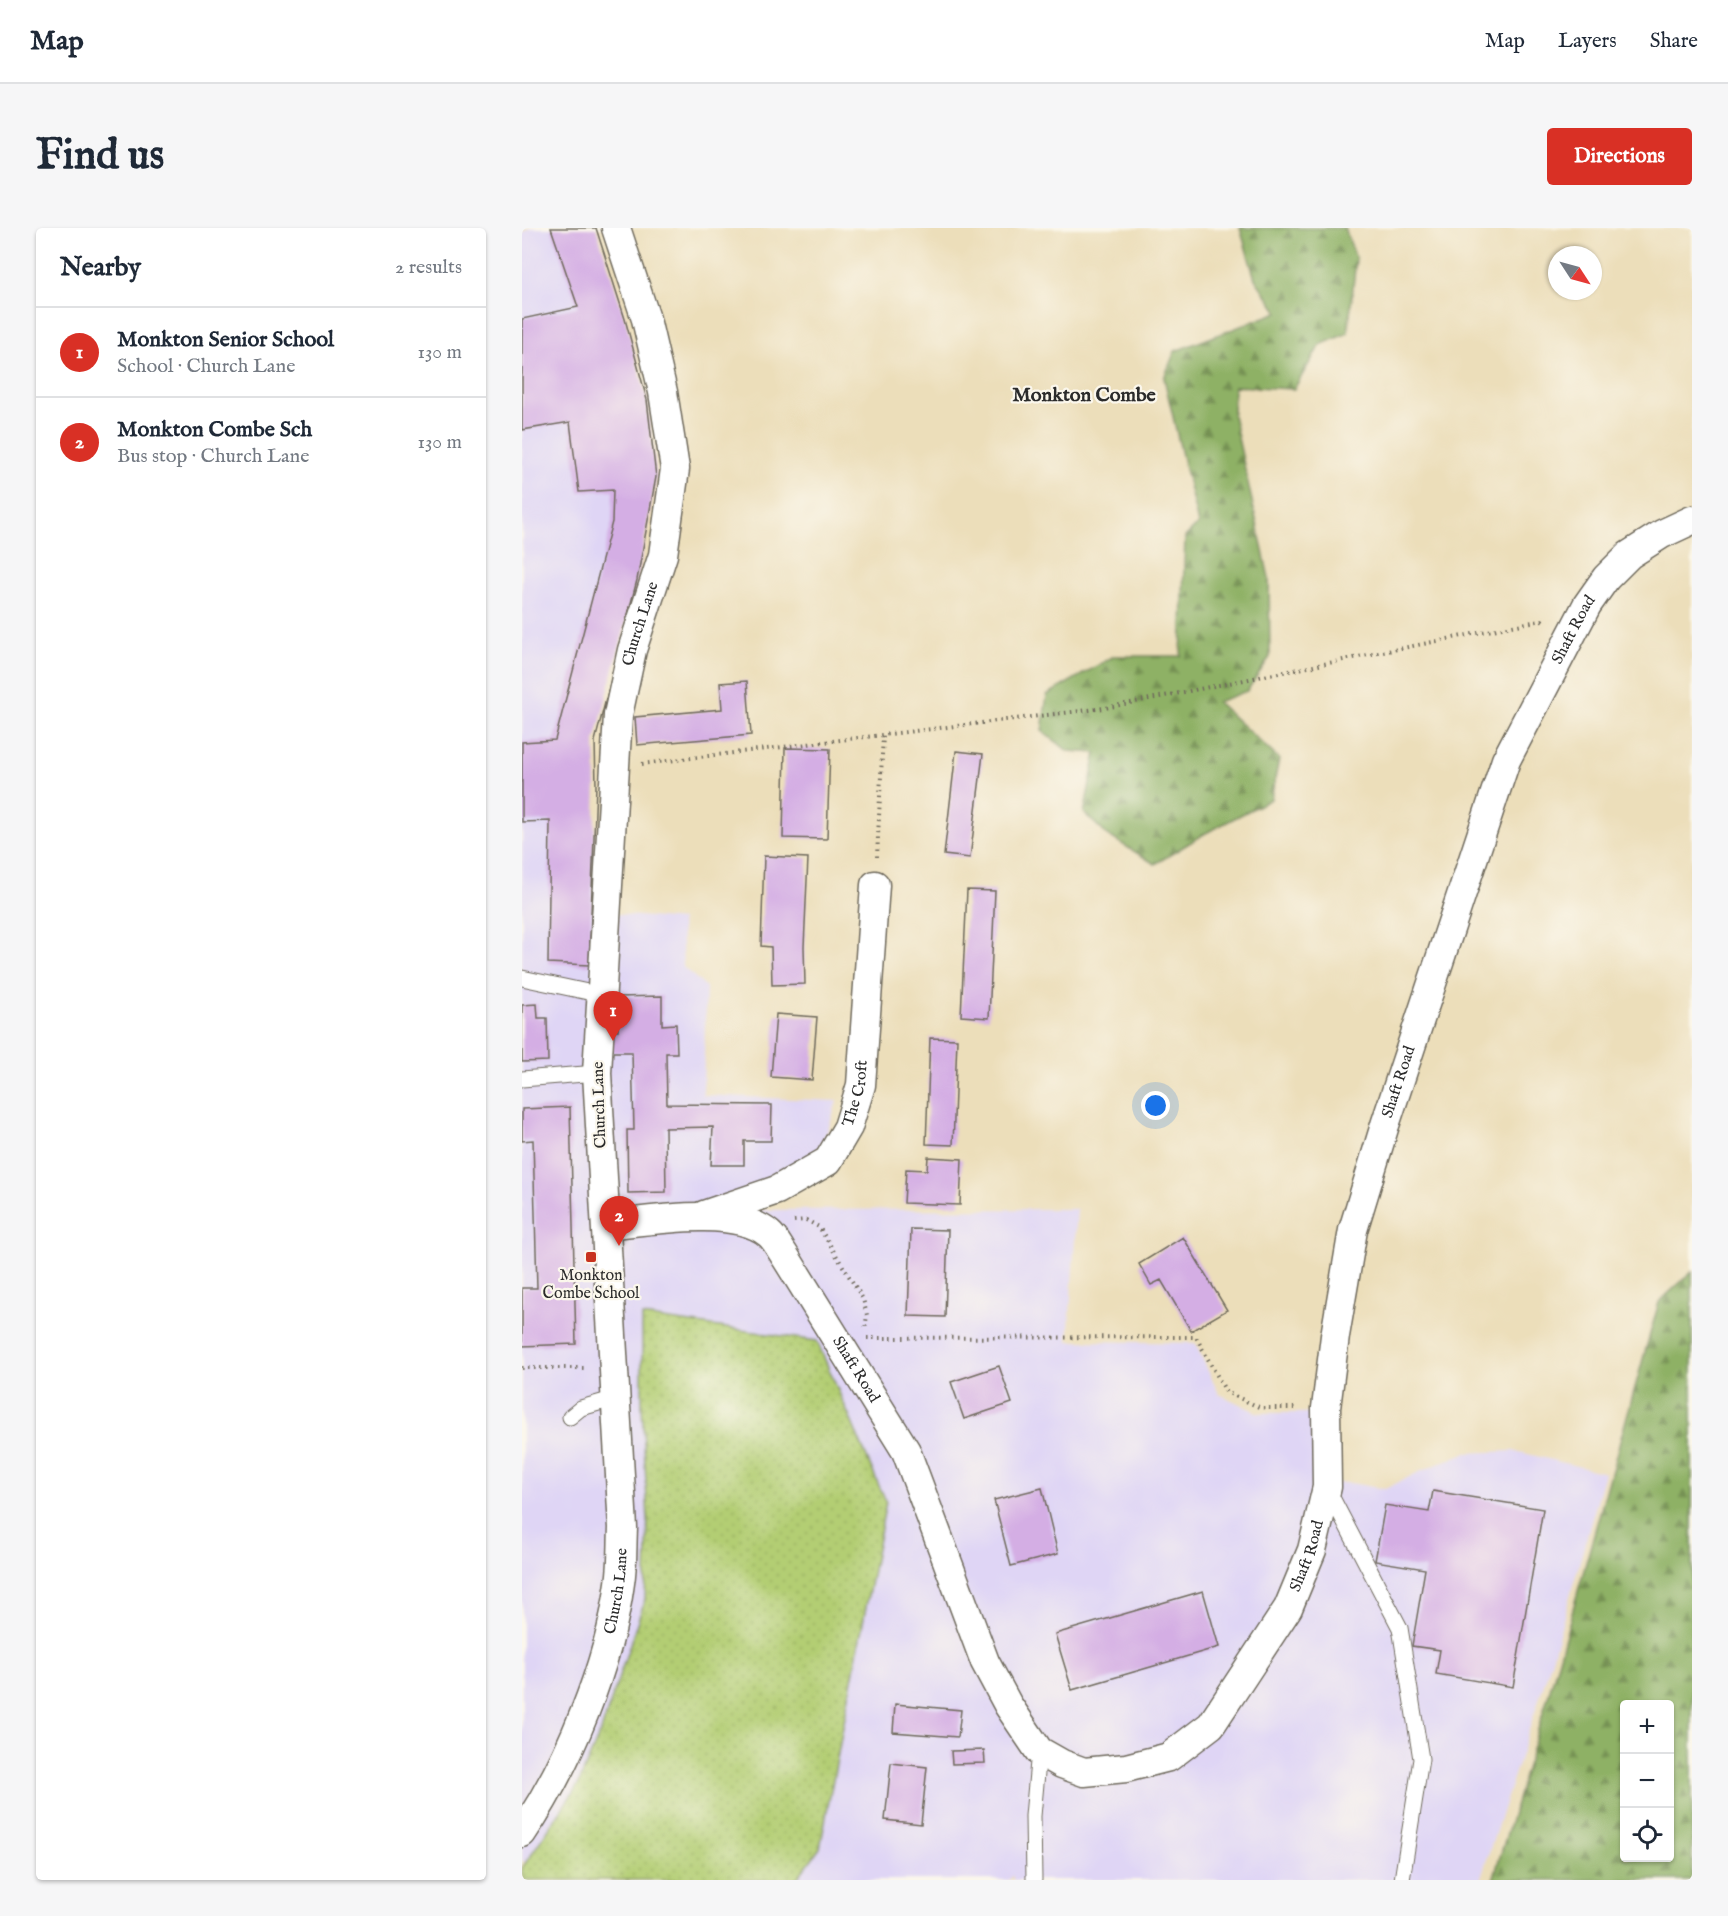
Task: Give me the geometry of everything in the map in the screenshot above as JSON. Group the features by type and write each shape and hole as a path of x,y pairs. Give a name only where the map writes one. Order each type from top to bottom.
{"street":[{"name":"Church Lane","path":"522,1833 560,1767 608,1644 620,1582 623,1528 597,1073 612,834 613,767 618,715 632,650 663,555 675,469 663,392 646,319 616,228"},
{"name":"Shaft Road","path":"606,1225 702,1216 752,1225 769,1234 906,1451 985,1662 1008,1705 1039,1751 1062,1764 1084,1772 1126,1768 1169,1757 1210,1725 1288,1608 1312,1550 1327,1487 1326,1408 1335,1336 1353,1230 1385,1125 1506,760 1569,639 1600,587 1629,555 1662,534 1692,520"},
{"name":"The Croft","path":"702,1216 777,1190 828,1161 848,1127 861,1085 875,885"}],"lane":[{"path":"522,978 602,996"},
{"path":"522,1079 597,1073"},
{"path":"570,1417 581,1408 616,1398"},
{"path":"1327,1487 1400,1628 1421,1759 1402,1880"},
{"path":"1034,1880 1033,1816 1039,1751"}],"path":[{"path":"613,767 1105,708 1542,620 1569,639"},
{"path":"875,885 883,735"},
{"path":"752,1225 806,1220 819,1227 863,1299 867,1315 864,1338 870,1348"},
{"path":"864,1338 1196,1337 1226,1392 1261,1407 1326,1408"},
{"path":"522,1368 615,1368"}],"shaded area":[{"path":"530,228 596,228 625,319 647,400 656,477 637,580 595,741 594,912 681,920 683,967 706,987 703,1095 837,1101 828,1130 813,1159 752,1210 1077,1209 1068,1341 1195,1343 1219,1394 1258,1413 1314,1413 1319,1483 1350,1483 1385,1489 1465,1453 1515,1451 1605,1473 1551,1662 1480,1880 1013,1880 1013,1876 1009,1880 522,1880 522,1868 526,1863 522,1861 522,233"}],"green space":[{"path":"1240,228 1345,228 1356,259 1348,333 1320,345 1294,389 1234,386 1233,415 1269,578 1270,657 1247,691 1217,702 1279,759 1271,799 1204,834 1155,864 1107,835 1084,813 1096,753 1068,751 1042,731 1047,695 1114,656 1181,656 1185,537 1198,524 1164,378 1175,351 1278,312 1255,279"},
{"path":"1692,1272 1692,1880 1493,1880 1557,1666 1659,1302"},
{"path":"642,1316 817,1341 886,1502 820,1848 796,1880 522,1880 522,1868 578,1785 602,1728 645,1599 648,1521 642,1407"}],"building":[{"path":"551,228 596,228 625,319 647,400 656,477 637,580 595,741 596,786 589,965 548,963 550,821 522,822 522,742 555,740 612,522 613,490 579,492 570,422 522,430 522,319 578,307"},
{"path":"747,681 751,735 637,745 635,717 722,709 720,683"},
{"path":"785,748 830,749 827,839 783,838"},
{"path":"956,751 983,754 970,858 944,855"},
{"path":"764,856 808,858 804,947 805,984 772,985 771,947 761,946"},
{"path":"967,890 995,891 989,1018 961,1016"},
{"path":"662,996 662,1025 676,1024 677,1053 666,1053 667,1104 772,1105 771,1141 744,1141 744,1165 711,1165 713,1127 665,1128 666,1192 628,1193 627,1130 634,1130 632,1052 613,1052 612,1030 618,1030 617,997"},
{"path":"537,1004 538,1018 547,1018 548,1061 522,1062 522,1005"},
{"path":"776,1014 817,1017 812,1080 771,1077"},
{"path":"930,1038 957,1039 953,1145 926,1144"},
{"path":"570,1107 576,1344 522,1346 522,1288 537,1288 533,1140 522,1141 522,1109"},
{"path":"928,1157 962,1159 960,1205 904,1203 906,1169 927,1170"},
{"path":"911,1229 948,1230 945,1317 908,1316"},
{"path":"1183,1237 1227,1310 1191,1331 1161,1280 1151,1285 1139,1264"},
{"path":"999,1366 1012,1403 964,1419 951,1382"},
{"path":"1042,1488 1058,1554 1011,1566 994,1500"},
{"path":"1433,1491 1543,1509 1513,1687 1436,1674 1440,1650 1412,1646 1425,1569 1375,1561 1385,1505 1429,1512"},
{"path":"1203,1591 1219,1647 1072,1690 1055,1634"},
{"path":"895,1704 961,1710 958,1737 893,1732"},
{"path":"984,1750 985,1763 952,1764 951,1751"},
{"path":"891,1763 927,1767 921,1824 885,1820"}],"place":[{"name":"Monkton Senior School","path":"613,1041"},
{"name":"Monkton Combe Sch","path":"619,1246"},
{"name":"Monkton Combe School","path":"591,1257"}],"district":[{"name":"Monkton Combe","path":"1084,395"}]}
